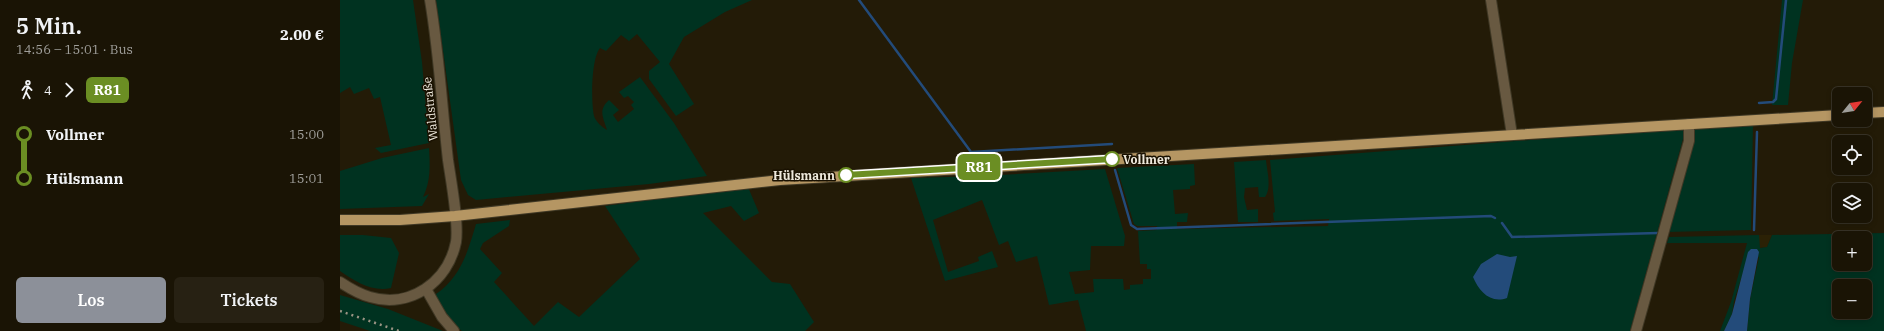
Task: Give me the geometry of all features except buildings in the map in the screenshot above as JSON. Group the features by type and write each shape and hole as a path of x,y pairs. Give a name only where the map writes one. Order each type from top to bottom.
{"main road":[{"path":"1872,113 1884,112"},
{"path":"340,220 400,220 455,216 780,180 1832,115"}],"street":[{"name":"Waldstraße","path":"426,289 439,278 450,260 456,237 435,30 430,0"},
{"path":"1491,0 1512,135"},
{"path":"1636,331 1689,141 1689,124"},
{"path":"340,282 364,295 386,300 407,297 426,289 442,317 454,331"}],"shaded area":[{"path":"1759,235 1772,235 1767,247 1759,248"}],"green space":[{"path":"340,0 413,0 422,62 429,143 381,153 375,148 391,145 380,97 374,99 369,88 354,94 350,87 340,93"},
{"path":"436,0 752,0 725,12 684,37 669,64 694,104 676,116 649,79 649,71 660,62 637,34 629,41 621,35 606,51 600,48 595,61 592,81 592,101 594,116 599,124 607,130 602,110 609,100 619,110 613,115 618,122 634,109 631,105 634,102 628,96 624,98 619,92 640,77 674,123 707,176 649,184 476,200 468,195 461,180"},
{"path":"1782,0 1803,0 1792,63 1788,105 1772,105"},
{"path":"1753,125 1751,230 1666,232 1695,128"},
{"path":"1686,128 1630,331 1086,331 1078,300 1049,305 1037,256 1016,262 1008,241 999,245 982,200 933,220 948,272 979,261 978,257 992,251 998,267 945,281 911,178 983,176 1105,169 1125,236 1124,246 1091,246 1090,270 1069,272 1075,294 1094,292 1093,279 1123,279 1124,290 1130,289 1130,285 1143,284 1143,279 1151,279 1151,269 1147,269 1147,264 1140,264 1138,231 1157,230 1157,226 1137,226 1134,224 1117,168 1194,164 1195,185 1190,186 1190,189 1173,190 1175,214 1188,213 1187,222 1177,222 1177,229 1328,226 1329,219 1274,221 1273,213 1275,212 1270,160"},
{"path":"429,148 429,179 423,197 429,194 422,206 340,209 340,171 382,158"},
{"path":"1266,160 1269,184 1265,197 1259,197 1258,187 1245,188 1244,197 1247,210 1258,209 1258,222 1238,222 1234,162"},
{"path":"748,187 759,213 744,221 731,206 703,213 772,282 790,284 814,322 805,331 462,331 445,315 437,300 436,294 452,280 458,272 470,244 476,224 510,220 509,226 483,243 480,249 502,273 494,282 534,326 558,302 579,317 640,259 605,206"},
{"path":"1872,233 1884,233 1884,331 1747,331 1750,299 1759,257 1745,266 1734,301 1732,314 1724,331 1720,331 1731,302 1747,243 1667,243 1669,237 1759,235 1760,248 1767,247 1772,235 1832,234 1832,271 1872,271"},
{"path":"340,235 363,235 391,238 399,253 391,288 377,289 364,285 340,271"},
{"path":"340,295 388,309 443,331 370,331 340,321"}],"water":[{"path":"1751,249 1757,249 1759,252 1750,299 1747,331 1724,331 1732,314 1748,252"},
{"path":"1497,254 1510,257 1517,256 1507,298 1501,299 1490,298 1486,295 1478,287 1473,277 1481,264"}],"waterway":[{"path":"859,0 971,152 1112,144"},
{"path":"1759,103 1773,102 1776,99 1786,0"},
{"path":"1754,230 1757,132"},
{"path":"1115,170 1131,225 1137,229 1491,216 1495,218"},
{"path":"1502,223 1512,237 1658,233"}],"railway":[{"path":"340,311 399,331"}],"bus line":[{"name":"R81","path":"846,175 1112,159"}],"place":[{"name":"Vollmer","path":"1112,159"},
{"name":"Hülsmann","path":"846,175"}]}
